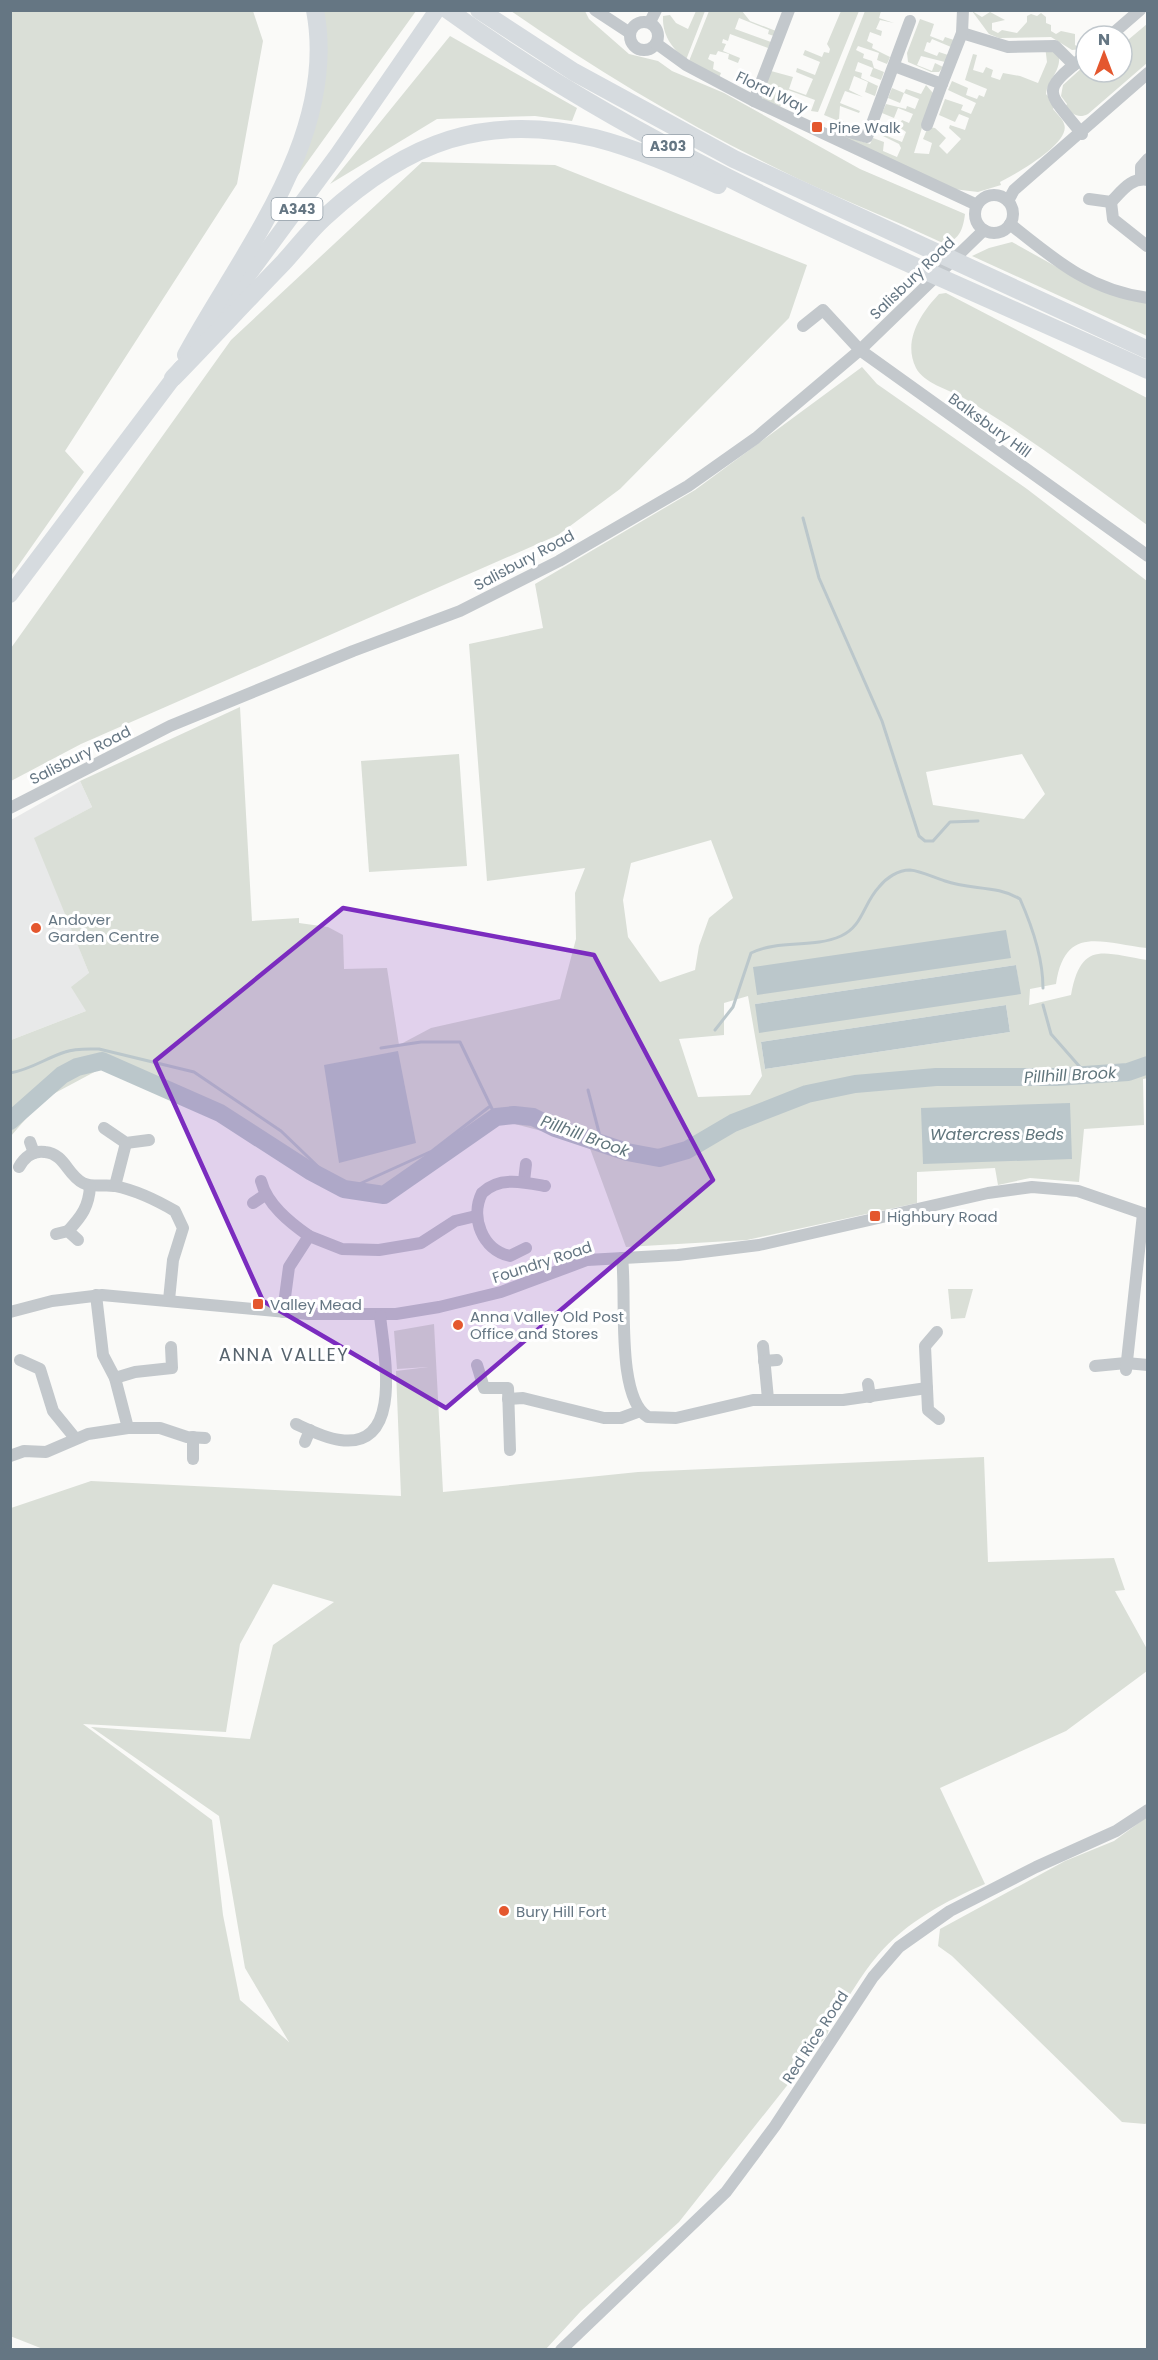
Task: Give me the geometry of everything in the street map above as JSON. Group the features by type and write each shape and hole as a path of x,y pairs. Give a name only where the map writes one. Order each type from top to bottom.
{"highway":[{"path":"173,378 269,209 306,132 316,94 319,58 315,10"},
{"name":"A303","path":"448,10 530,66 596,107 766,196 1148,370"},
{"name":"A303","path":"479,10 502,27 592,82 681,132 912,243 1148,350"},
{"path":"490,10 502,27"},
{"path":"173,378 324,218 372,176 418,150 449,139 500,129 562,132 631,149 729,189 766,196"}],"main road":[{"name":"A343","path":"10,595 337,154 437,10"}],"street":[{"path":"595,10 630,33 632,45 640,50 650,49 657,44 657,29 650,22 639,22 630,33"},
{"path":"650,22 656,10"},
{"path":"754,101 789,10"},
{"path":"927,125 962,33 963,10"},
{"path":"1124,24 1140,10"},
{"path":"849,132 867,137 910,21"},
{"path":"962,33 1008,47 1055,46 1074,56"},
{"name":"Floral Way","path":"657,44 686,65 754,101 977,205"},
{"path":"1074,65 1056,79 1052,93 1082,134"},
{"path":"894,66 942,84"},
{"path":"1008,201 1014,190 1082,134 1148,73"},
{"path":"1147,246 1113,219 1112,202 1130,183 1144,179 1141,167 1148,159"},
{"path":"992,195 1008,201 1013,212 1010,224 1001,232 984,230 977,222 977,205 992,195"},
{"path":"1089,199 1112,202"},
{"path":"1010,224 1074,273 1110,291 1148,298"},
{"name":"Salisbury Road","path":"10,808 170,726 353,651 460,611 559,561 688,486 756,438 860,350 984,230"},
{"name":"Balksbury Hill","path":"803,326 823,310 860,350 1148,556"},
{"path":"104,1128 126,1143 149,1140"},
{"path":"115,1186 126,1143"},
{"path":"19,1167 32,1147 59,1156 75,1177 90,1186 115,1186 175,1211 182,1222 181,1236 173,1260 170,1300"},
{"path":"524,1182 526,1164"},
{"path":"261,1181 265,1194 278,1209 309,1236 342,1249 379,1250 421,1243 454,1221 476,1216"},
{"path":"526,1248 507,1261 493,1250 476,1216 479,1200 486,1189 509,1181 545,1186"},
{"path":"78,1240 62,1232 88,1205 90,1186"},
{"name":"Foundry Road","path":"10,1312 52,1300 96,1295 283,1312 380,1316 439,1308 509,1290 587,1260 678,1255 759,1245 988,1193 1032,1187 1069,1189 1145,1215"},
{"path":"253,1203 265,1194"},
{"path":"1126,1367 1145,1215"},
{"path":"283,1312 289,1267 309,1236"},
{"path":"622,1258 625,1286 623,1348 640,1411 648,1417 676,1418 729,1404 768,1399 831,1400 869,1390 927,1388"},
{"path":"96,1295 103,1355 116,1378 128,1428"},
{"path":"296,1424 308,1436 353,1440 367,1437 376,1428 381,1417 386,1383 380,1316"},
{"path":"937,1332 925,1346 928,1410 939,1419"},
{"path":"763,1346 770,1360 768,1399"},
{"path":"116,1378 135,1372 177,1371 171,1347"},
{"path":"17,1360 40,1369 53,1411 75,1438"},
{"path":"477,1365 484,1388 508,1388 510,1450"},
{"path":"1095,1366 1148,1365"},
{"path":"508,1399 523,1398 613,1419 640,1411"},
{"path":"10,1456 18,1451 53,1450 75,1438 128,1428 160,1428 199,1438 193,1459"},
{"name":"Red Rice Road","path":"561,2349 726,2192 792,2101 873,1977 899,1947 950,1911 1036,1867 1116,1831 1148,1810"}],"highlighted area":[{"path":"343,908 594,955 713,1180 446,1408 263,1301 155,1061"}],"shaded area":[{"path":"11,10 253,11 263,41 237,184 65,451 84,472 11,576"},
{"path":"321,11 416,11 280,200 313,129"},
{"path":"511,11 585,11 589,19 629,54 658,61 672,71 724,93 860,169 965,214 960,233 945,244 778,169 641,95"},
{"path":"696,11 705,11 686,60 669,41 664,29 663,16 670,15 676,23 688,29"},
{"path":"709,11 742,11 750,21 776,31 774,36 768,34 769,30 739,18 735,29 771,42 768,48 730,34 728,41 723,39 722,43 726,44 723,51 740,58 738,63 728,59 729,54 718,51 716,55 710,54 708,59 714,62 713,69 721,73 719,78 689,61"},
{"path":"841,11 859,11 818,112 811,111 815,100 788,90 780,107 765,101 761,96 771,71 793,77 789,89 806,95 813,79 796,72 797,68 815,75 820,62 803,55 805,50 822,57 824,52 829,53 830,49 827,44"},
{"path":"865,11 881,11 879,18 894,23 880,20 876,29 882,31 881,36 870,32 867,41 873,44 872,48 890,57 887,64 877,60 879,53 858,46 856,50 864,54 863,58 872,61 874,68 884,72 881,80 870,76 873,68 858,62 855,71 862,73 861,78 878,86 875,96 865,92 868,82 854,76 849,90 863,97 845,91 840,103 860,111 859,113 840,106 839,119 853,127 824,115"},
{"path":"972,11 982,17 990,12 1005,20 992,23 992,30 998,33 1002,30 1017,33 1027,22 1027,16 1031,14 1037,16 1041,13 1046,17 1046,23 1051,25 1051,31 1056,34 1061,31 1074,34 1074,50 1051,37 999,38 989,34"},
{"path":"920,19 934,24 930,36 943,41 945,37 954,40 951,47 932,39 930,43 927,42 924,51 937,56 939,52 948,55 945,62 921,56 917,65 932,71 935,63 943,67 939,72 931,72 908,62 907,53"},
{"path":"1147,24 1147,63 1134,74 1134,35"},
{"path":"450,36 577,108 572,121 535,116 437,119 330,184"},
{"path":"1045,46 1059,55 1058,66 1046,94 1055,105 1053,109 1064,124 1064,132 1051,149 1029,166 1000,182 1001,185 978,192 953,189 841,137 844,128 848,129 845,136 870,144 873,138 884,142 883,151 897,157 901,148 899,144 875,132 878,124 889,129 887,136 902,142 906,132 892,122 899,125 902,120 909,123 913,114 898,108 894,118 882,113 886,104 915,109 919,99 904,93 906,89 921,94 926,85 933,93 914,153 929,154 932,143 923,139 928,127 935,128 946,138 939,146 947,154 961,139 949,128 950,125 965,130 969,118 959,114 955,122 939,115 945,99 963,105 961,110 971,114 976,103 948,90 952,81 968,88 966,95 977,99 979,95 984,97 987,89 965,80 973,54 977,55 973,70 983,73 986,67 993,70 991,77 1000,80 1003,73 1038,83 1047,62"},
{"path":"1074,75 1074,84 1123,84 1088,114 1078,116 1065,107 1067,104 1061,96 1063,85"},
{"path":"892,88 904,93 900,103 888,98"},
{"path":"422,162 555,165 807,265 789,318 620,489 558,535 81,744 11,781 11,648 231,340"},
{"path":"1012,242 1098,290 1147,302 1147,336 972,256 989,248"},
{"path":"946,293 1147,398 1147,525 1010,427 962,397 924,378 912,358 913,337 926,309 939,294"},
{"path":"862,367 877,384 1027,489 1147,581 1147,948 1100,941 1077,945 1068,952 1061,965 1056,984 1030,989 1029,1005 1071,995 1075,977 1081,965 1096,954 1106,953 1147,960 1148,1078 1143,1079 1144,1125 1084,1129 1079,1182 1030,1178 998,1185 995,1168 917,1172 917,1203 747,1240 626,1247 588,1143 503,1121 385,1197 344,1189 220,1120 100,1069 42,1100 11,1136 11,1040 86,1011 71,987 89,973 34,838 92,807 80,781 240,707 252,921 299,918 299,923 328,927 343,935 344,969 387,968 399,1045 431,1028 560,999 576,939 575,893 585,868 487,881 469,644 543,628 535,584 695,490","holes":["1022,754 1045,794 1024,819 933,805 926,772","711,840 733,898 709,918 699,946 695,970 660,982 628,937 623,900 631,863","1016,965 1020,993 755,1005","748,996 762,1076 750,1095 698,1097 679,1039 724,1035 724,1003","1006,1005 1010,1032 765,1069 761,1042"]},
{"path":"459,754 467,866 369,872 361,761"},
{"path":"80,781 92,807 35,838 89,973 86,1011 11,1040 11,820"},
{"path":"948,1289 973,1289 965,1318 951,1319"},
{"path":"434,1324 443,1492 638,1472 984,1457 988,1562 1114,1558 1125,1590 1115,1591 1147,1649 1147,1671 1066,1731 940,1788 985,1884 927,1914 889,1943 859,1980 831,2024 827,2035 679,2222 581,2311 546,2349 43,2349 10,2336 11,1508 91,1481 401,1496 396,1371 428,1367 397,1369 394,1331","holes":["273,1584 334,1602 273,1645 250,1739 91,1727 219,1816 245,1968 289,2042 240,2000 223,1915 212,1820 83,1724 226,1732 240,1644"]},
{"path":"1147,1817 1147,2123 1145,2124 1122,2122 952,1956 938,1946 940,1929 1065,1861 1114,1841"}],"water":[{"path":"1006,930 1011,958 757,995 753,967"},
{"path":"1016,965 1021,994 759,1033 755,1004"},
{"path":"1006,1005 1010,1032 765,1069 761,1042"},
{"path":"398,1051 416,1143 339,1163 324,1065"},
{"name":"Watercress Beds","path":"1070,1103 1072,1159 923,1164 921,1108"}],"waterway":[{"path":"803,518 819,578 882,721 919,836 925,841 933,841 950,822 978,821"},
{"path":"715,1030 733,1007 751,953 773,946 819,942 841,936 854,927 882,884 893,875 906,870 954,884 1002,892 1020,899 1036,942 1043,988"},
{"path":"1043,1005 1051,1034 1087,1075"},
{"path":"381,1048 421,1042 460,1042 496,1117"},
{"path":"10,1073 65,1052 86,1049 99,1049 194,1072 281,1131 332,1180 357,1185 432,1151 489,1107"},
{"name":"Pillhill Brook","path":"10,1121 62,1075 77,1067 102,1061 220,1113 310,1171 344,1189 384,1195 496,1117 514,1115 533,1117 555,1128 627,1152 659,1158 687,1150 733,1123 807,1094 855,1084 936,1077 1056,1077 1128,1072 1148,1065"},
{"path":"588,1090 602,1144"}],"place":[{"name":"Pine Walk","path":"817,127"},
{"name":"Andover Garden Centre","path":"36,928"},
{"name":"Highbury Road","path":"875,1216"},
{"name":"Valley Mead","path":"258,1304"},
{"name":"Anna Valley Old Post Office and Stores","path":"458,1325"},
{"name":"Bury Hill Fort","path":"504,1911"}],"district":[{"name":"ANNA VALLEY","path":"284,1354"}]}
